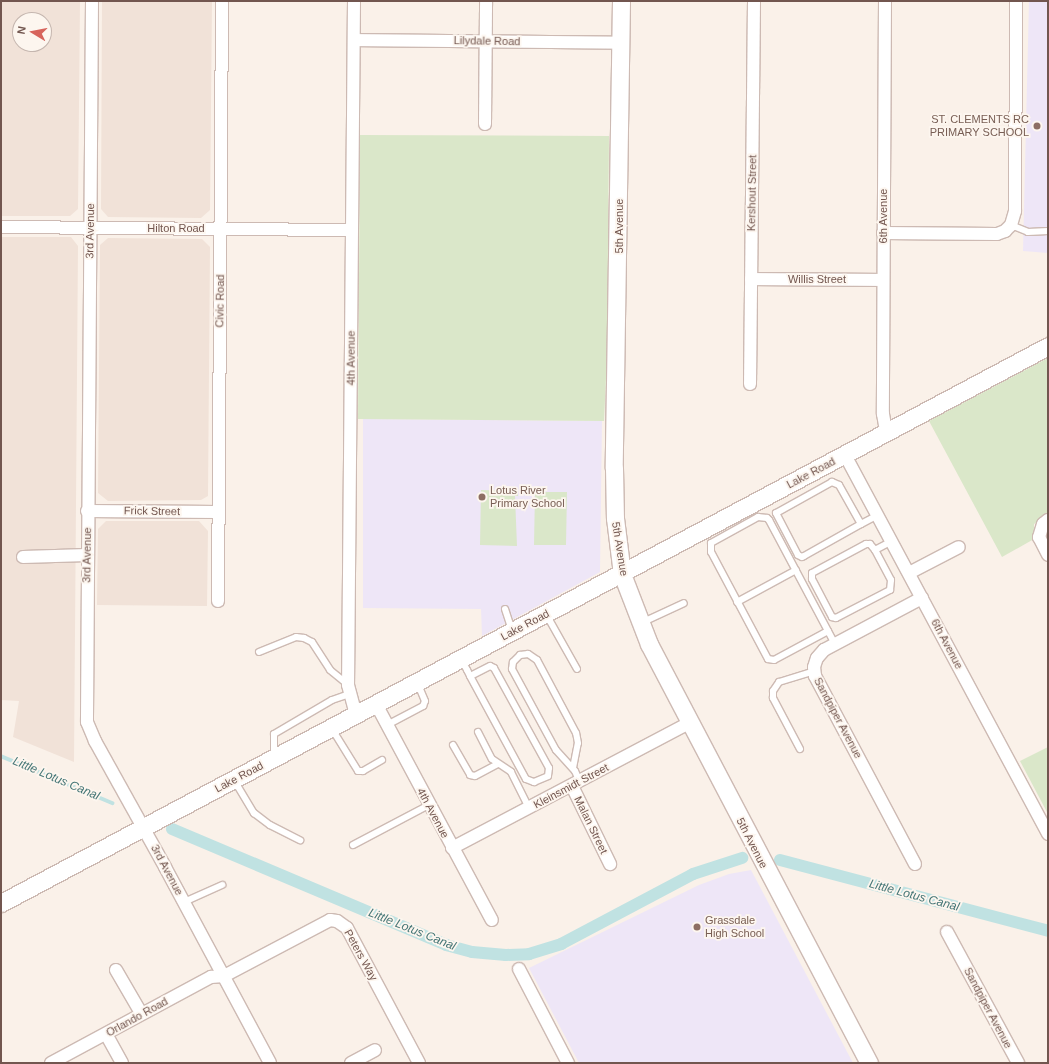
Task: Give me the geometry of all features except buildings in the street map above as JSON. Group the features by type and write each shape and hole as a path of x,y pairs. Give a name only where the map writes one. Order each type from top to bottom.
{"street":[{"name":"3rd Avenue","path":"92,1 86,555 87,722 95,741 144,827 270,1063"},
{"name":"Civic Road","path":"218,601 217,512 222,1"},
{"name":"4th Avenue","path":"354,1 349,690 356,714"},
{"path":"485,124 486,1"},
{"name":"5th Avenue","path":"621,1 614,468 615,518 622,574 640,623 689,723 767,873 869,1063"},
{"name":"Kershout Street","path":"750,384 754,1"},
{"name":"6th Avenue","path":"885,1 883,414 886,431"},
{"path":"883,233 997,234 1005,231 1011,225 1015,211 1016,1"},
{"name":"Lilydale Road","path":"354,40 486,40 620,43"},
{"name":"Hilton Road","path":"1,227 352,230"},
{"name":"Willis Street","path":"751,279 883,280"},
{"name":"Lake Road","path":"1,903 622,574 886,431 1048,346"},
{"name":"6th Avenue","path":"845,454 1048,834"},
{"name":"Frick Street","path":"87,511 217,512"},
{"path":"1048,520 1043,524 1039,537 1048,555"},
{"path":"909,573 960,547"},
{"path":"23,557 86,555"},
{"name":"Sandpiper Avenue","path":"916,864 814,671 820,654 835,644 922,598"},
{"name":"4th Avenue","path":"376,704 492,920"},
{"name":"Kleinsmidt Street","path":"452,848 576,784 689,723"},
{"name":"Malan Street","path":"576,784 610,864"},
{"name":"Peters Way","path":"224,976 325,921 337,921 347,928 419,1063"},
{"name":"Sandpiper Avenue","path":"947,932 1018,1063"},
{"path":"519,969 568,1063"},
{"path":"116,970 141,1013"},
{"name":"Orlando Road","path":"51,1063 106,1034 141,1013 211,977 224,976"},
{"path":"106,1034 122,1063"},
{"path":"351,1063 374,1050"}],"lane":[{"path":"1011,225 1028,232 1048,231"},
{"path":"861,524 839,485 832,482 776,513 798,555 802,556 878,515"},
{"path":"828,631 771,660 766,657 710,548 713,541 758,517 767,518 796,570 835,644"},
{"path":"875,550 892,541"},
{"path":"866,544 870,544 875,550 891,580 890,590 836,618 832,617 812,579 812,573 866,544"},
{"path":"737,602 796,570"},
{"path":"640,623 684,603"},
{"path":"505,610 512,632"},
{"path":"546,614 577,669"},
{"path":"259,652 296,637 304,638 312,642 330,670 349,690 274,734 274,759"},
{"path":"573,768 556,750 512,669 513,662 520,654 528,654 537,660 576,733 578,743 573,768 576,784"},
{"path":"461,659 470,676 526,779 534,782 548,776 549,768 494,668 490,666 470,676"},
{"path":"800,749 773,698 773,691 779,682 814,671"},
{"path":"387,725 423,706 424,697 417,682"},
{"path":"332,727 358,771 363,771 382,760"},
{"path":"478,732 492,759 511,772 529,808"},
{"path":"453,745 470,775 475,776 498,764"},
{"path":"234,779 254,813 270,825 300,840"},
{"path":"353,845 429,805"},
{"path":"184,902 222,885"}],"shaded area":[{"path":"1,1 80,1 78,209 70,216 1,216"},
{"path":"102,1 212,1 210,210 201,218 108,217 101,209"},
{"name":"ST. CLEMENTS RC PRIMARY SCHOOL","path":"1029,1 1048,1 1048,253 1023,251"},
{"path":"1,237 71,237 78,246 74,762 13,737 19,701 1,700"},
{"path":"108,238 202,239 210,247 208,496 201,500 108,501 98,493 100,245"},
{"name":"Lotus River Primary School","path":"363,419 602,421 600,572 482,636 481,609 363,608"},
{"path":"106,521 199,521 208,531 207,606 97,605 98,529"},
{"name":"Grassdale High School","path":"751,870 853,1063 579,1063 529,968 699,885 729,874"}],"green space":[{"path":"360,135 609,136 607,357 604,421 358,419"},
{"path":"1048,358 1048,515 1034,524 1034,539 1002,557 929,421"},
{"path":"481,490 518,491 518,496 515,496 517,546 480,545"},
{"path":"535,492 567,492 566,545 534,545"},
{"path":"1048,747 1048,814 1020,761"}],"waterway":[{"name":"Little Lotus Canal","path":"1,756 112,803"},
{"name":"Little Lotus Canal","path":"172,829 446,945 472,952 506,955 529,954 561,944 693,874 742,858"},
{"name":"Little Lotus Canal","path":"780,860 1048,931"}],"place":[{"name":"ST. CLEMENTS RC PRIMARY SCHOOL","path":"1037,126"},
{"name":"Lotus River Primary School","path":"482,497"},
{"name":"Grassdale High School","path":"697,927"}]}
